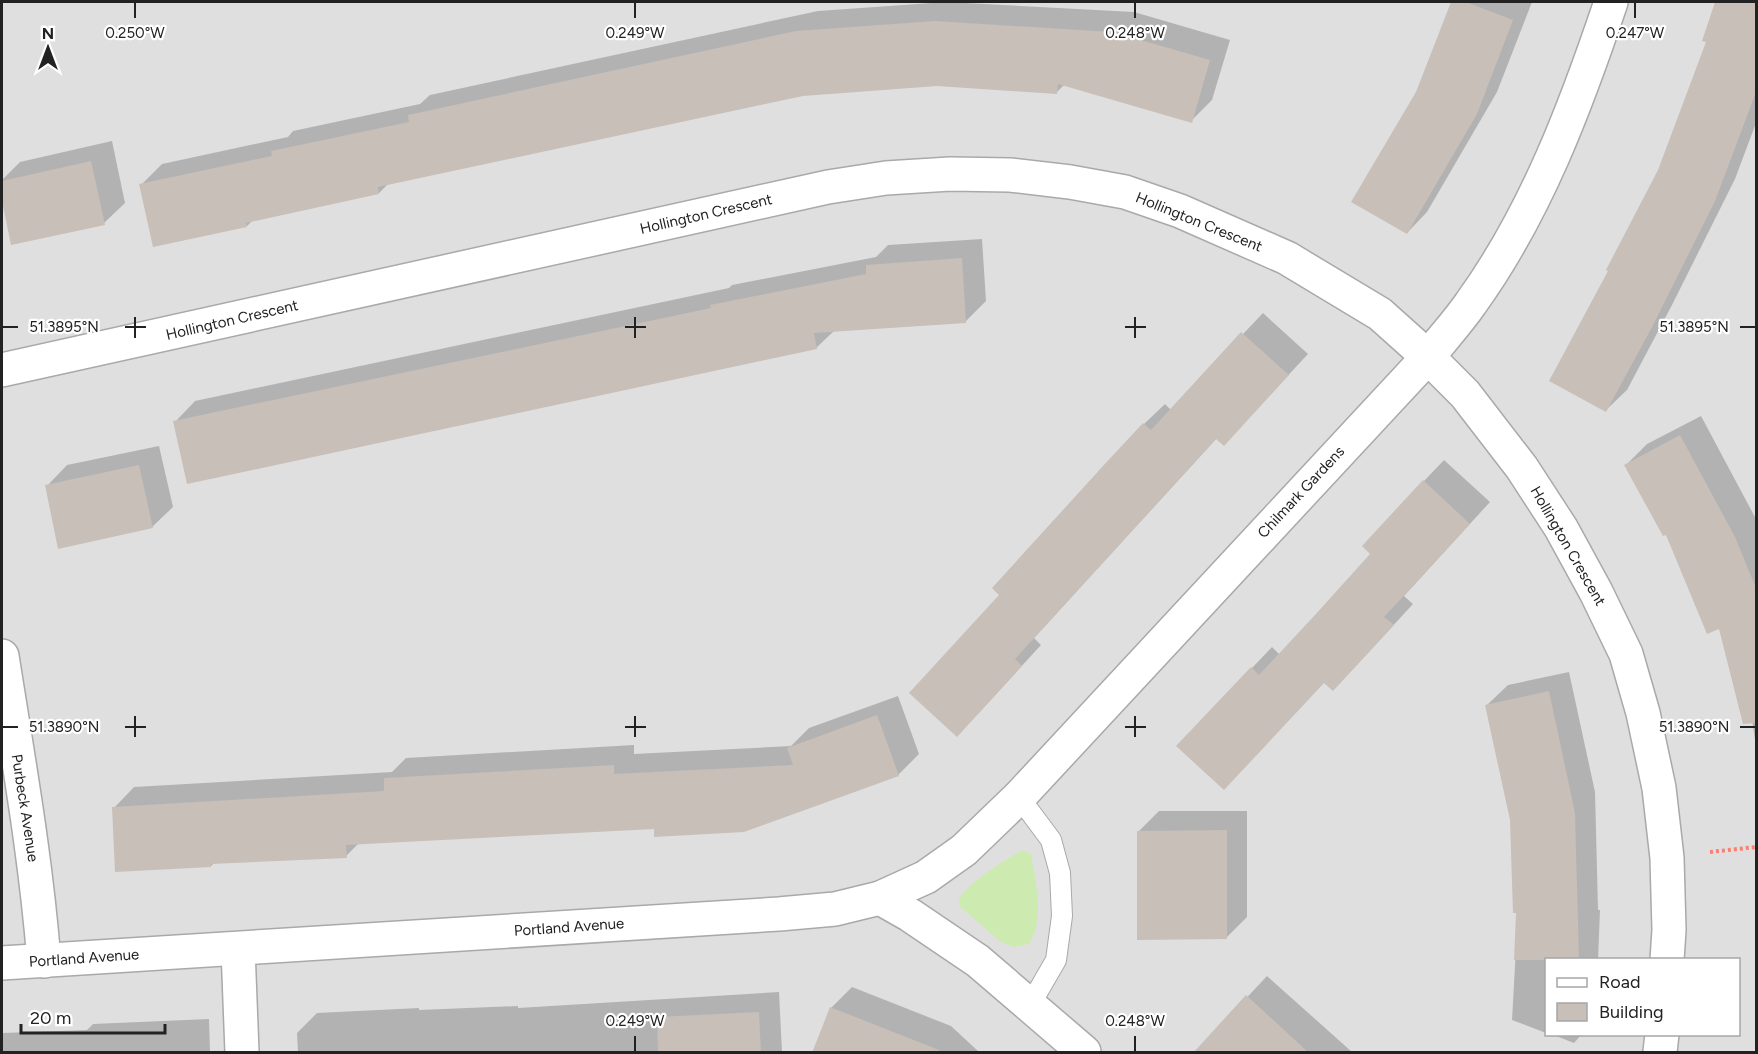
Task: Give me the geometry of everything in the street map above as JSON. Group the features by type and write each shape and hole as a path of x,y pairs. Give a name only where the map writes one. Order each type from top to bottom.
{"street":[{"name":"Chilmark Gardens","path":"880,898 926,877 964,850 1019,797 1428,357 1471,303 1510,240 1551,161 1581,92 1611,2"},
{"name":"Hollington Crescent","path":"2,370 828,187 886,178 950,174 1010,175 1070,182 1125,192 1180,211 1287,258 1380,314 1465,394 1522,468 1561,528 1626,654 1643,713 1659,788 1667,858 1667,958"},
{"name":"Purbeck Avenue","path":"2,656 29,826 40,908 44,961"},
{"name":"Portland Avenue","path":"2,963 779,914 835,909 880,898"},
{"path":"880,898 910,915 978,962 1084,1053"},
{"path":"238,949 242,1053"},
{"path":"1660,1053 1662,1036"}],"lane":[{"path":"1019,797 1051,840 1060,873 1062,905 1056,960 1030,1005"}],"path":[{"path":"1667,858 1756,847"}],"shaded area":[{"path":"2,2 1756,2 1756,1052 2,1052"}],"green space":[{"path":"1023,850 1031,854 1037,888 1037,923 1029,944 1014,947 1001,942 960,907 959,901 970,886 999,864"}],"building":[{"path":"1451,2 1466,2 1513,20 1477,114 1407,234 1351,202 1416,92"},
{"path":"1715,2 1756,2 1756,92 1715,201 1652,327 1606,412 1549,381 1608,271 1606,270 1658,170 1706,42 1702,41"},
{"path":"935,21 1113,32 1210,60 1192,123 1058,84 1057,94 937,86 803,96 378,187 379,194 246,223 247,227 153,247 139,184 272,156 271,151 409,122 408,115 796,31"},
{"path":"91,161 105,225 11,245 2,201 2,181"},
{"path":"962,258 966,323 814,333 817,349 187,484 173,421 711,308 710,305 866,274 866,265"},
{"path":"1241,332 1289,375 1224,446 1216,439 1015,659 1022,666 957,737 909,693 999,595 992,588 1103,466 1143,423 1151,430"},
{"path":"1680,435 1735,537 1756,588 1756,723 1743,724 1719,629 1707,634 1666,535 1663,536 1624,465"},
{"path":"139,465 153,528 58,549 45,485"},
{"path":"1423,480 1470,524 1384,617 1394,625 1333,691 1324,683 1224,790 1176,746 1251,667 1259,675 1315,615 1370,554 1362,546"},
{"path":"1549,691 1575,813 1579,958 1514,960 1516,913 1513,913 1510,820 1485,705"},
{"path":"877,715 899,776 744,832 654,837 654,829 346,845 347,858 211,864 211,867 115,872 112,807 384,791 384,778 614,765 614,774 793,765 787,748"},
{"path":"1227,830 1227,939 1137,940 1137,831"},
{"path":"1246,995 1309,1053 1193,1053"},
{"path":"830,1007 939,1050 939,1053 812,1053"},
{"path":"759,1012 761,1053 658,1053 657,1017"}]}
